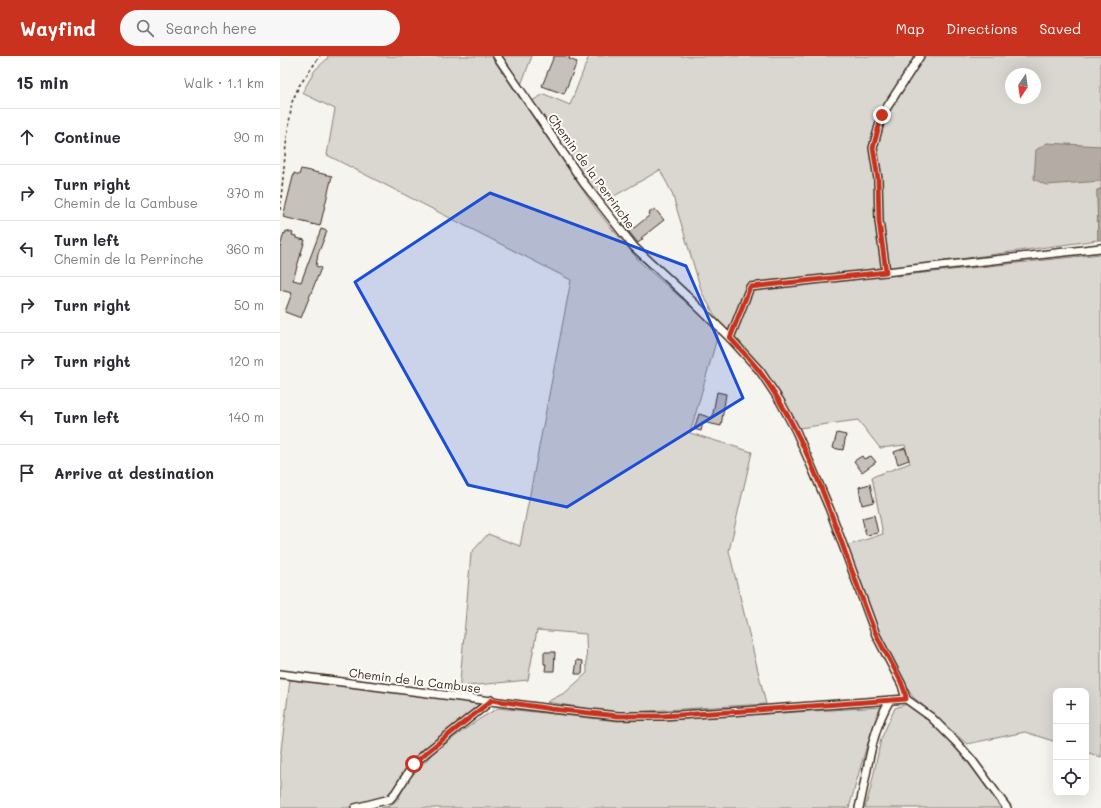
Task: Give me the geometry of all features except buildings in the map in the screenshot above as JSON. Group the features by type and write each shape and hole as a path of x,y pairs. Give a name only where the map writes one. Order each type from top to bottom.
{"street":[{"name":"Chemin de la Perrinche","path":"497,56 583,182 634,247 730,338 760,371 780,401 796,431 830,510 876,635 902,684 906,699"},
{"path":"886,272 879,221 878,179 873,148 882,115 920,56"},
{"path":"730,338 750,287 1101,248"},
{"name":"Chemin de la Cambuse","path":"280,674 618,716 662,716 906,699"},
{"path":"906,699 931,717 957,743 972,760 1007,808"},
{"path":"355,808 390,798 396,792 414,764 492,700"},
{"path":"859,808 877,729 890,700"}],"path":[{"path":"280,210 286,145 292,102 299,86 320,56"}],"highlighted area":[{"path":"490,193 686,266 743,398 567,507 468,485 355,282"}],"shaded area":[{"path":"327,56 491,56 593,205 608,224 642,264 719,331 690,433 752,452 729,551 766,704 614,713 547,702 566,692 587,673 586,634 537,630 528,680 467,686 459,693 471,553 488,534 520,546 571,280 327,155 335,109 302,93 315,70 328,58"},
{"path":"502,56 532,56 521,85"},
{"path":"589,56 1101,56 1101,189 1097,190 1098,240 895,268 896,276 1101,254 1101,757 1089,753 1089,688 1053,688 1053,741 1025,732 967,744 912,696 882,640 846,546 883,534 872,477 910,463 905,445 880,448 858,420 799,428 766,373 717,319 702,293 672,193 660,170 602,203 532,101 544,94 570,105"},
{"path":"1047,143 1101,146 1101,181 1046,185 1034,179 1036,150"},
{"path":"1101,189 1101,240 1098,240 1097,190"},
{"path":"290,680 408,693 481,704 480,708 439,737 420,753 403,772 393,790 387,796 347,808 280,808 280,758"},
{"path":"907,704 945,737 978,775 1003,808 865,808 881,739 895,708"},
{"path":"882,707 866,748 849,808 381,808 390,806 398,799 408,780 434,752 478,720 498,708 618,721 662,720"}],"route":[{"path":"414,764 492,700 552,709 618,716 662,716 906,699 902,684 876,635 864,606 830,510 796,431 780,401 760,371 730,338 750,287 886,272 879,221 878,179 873,148 882,115"}]}
